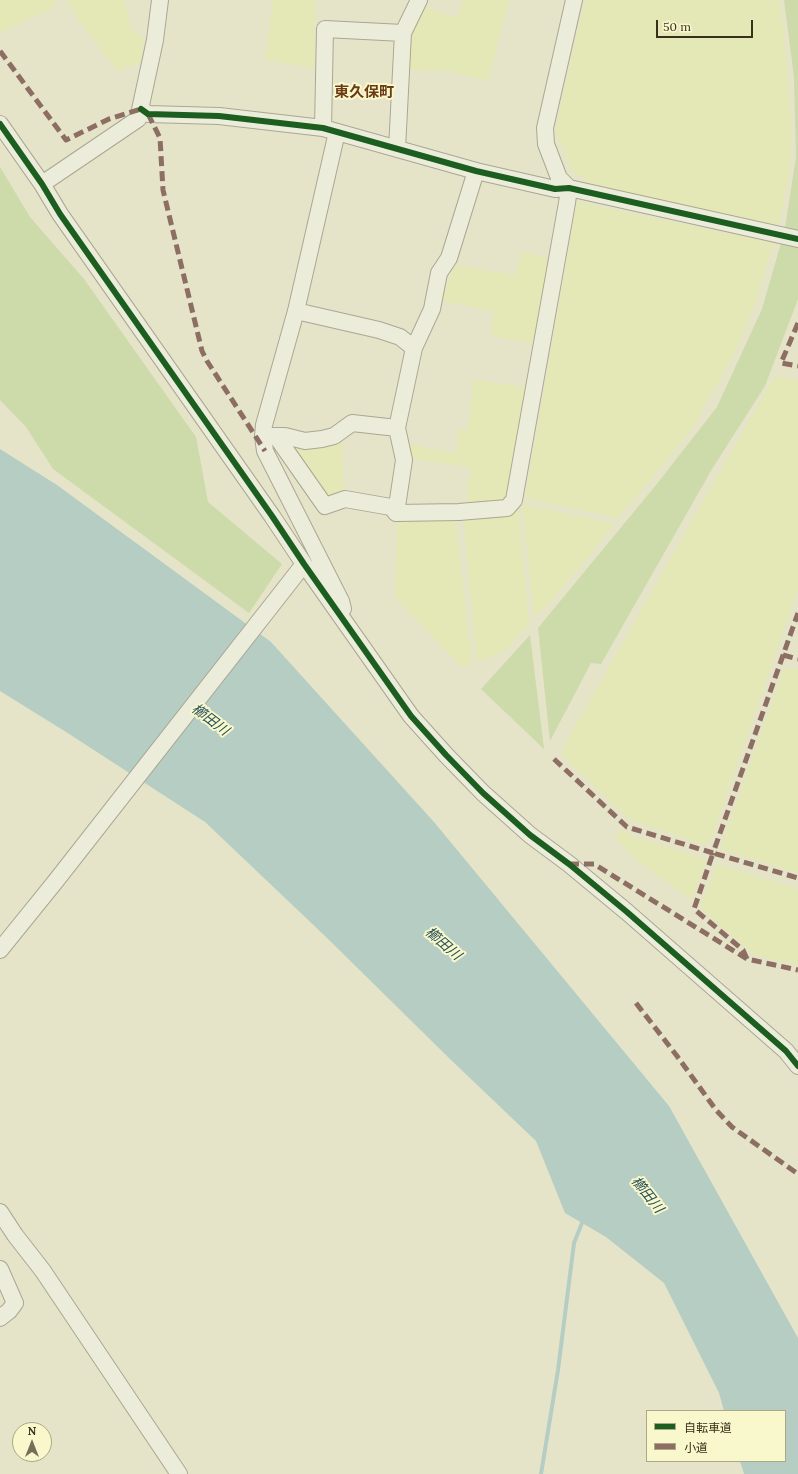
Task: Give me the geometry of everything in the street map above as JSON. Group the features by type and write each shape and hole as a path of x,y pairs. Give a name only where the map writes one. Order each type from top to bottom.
{"street":[{"path":"42,184 138,119 155,40 160,0"},
{"path":"397,149 403,33 419,0"},
{"path":"569,188 558,178 546,144 545,128 574,0"},
{"path":"396,513 391,507 345,499 325,506 270,436 264,425 296,312 330,130 325,29 403,33"},
{"path":"141,109 148,114 219,116 330,130 476,171 555,189 569,188 798,239"},
{"path":"0,124 42,184 60,214 272,516 299,569 346,623 411,716 483,793 530,835 569,864 627,912 786,1051 798,1066"},
{"path":"396,513 404,460 397,428 414,348 432,309 439,273 449,258 476,171"},
{"path":"396,513 459,512 507,508 514,500 569,188"},
{"path":"296,312 379,330 400,337 414,348"},
{"path":"270,436 285,436 306,441 322,439 334,436 352,423 397,428"},
{"path":"270,436 265,451 341,601 346,623"},
{"path":"0,950 299,569"},
{"path":"0,1212 15,1235 43,1271 176,1472"},
{"path":"0,1269 15,1303 9,1311 0,1318"}],"green space":[{"path":"0,0 53,0 56,6 0,33"},
{"path":"67,0 124,0 133,33 143,36 142,62 118,71 78,20"},
{"path":"273,0 315,0 315,68 265,60"},
{"path":"463,0 509,0 488,81 442,70 408,70 408,35 423,6 456,18"},
{"path":"585,0 779,0 784,32 791,132 789,174 779,226 584,186 586,179 573,173 555,130"},
{"path":"784,0 798,0 798,231 785,228 796,157 794,77"},
{"path":"0,167 30,217 84,279 196,437 208,502 282,564 249,613 53,469 26,427 0,400"},
{"path":"577,202 774,243 752,313 732,358 691,431 618,518 525,498"},
{"path":"781,243 798,247 798,299 765,386 712,469 601,664 591,663 550,741 538,628 656,485 717,407 762,309"},
{"path":"521,251 551,259 533,344 491,336 494,311 442,301 453,265 515,275"},
{"path":"775,376 798,380 798,589 711,840 704,845 629,819 562,756 564,746"},
{"path":"474,379 526,388 507,498 502,501 466,505 470,467 411,459 409,444 457,454 459,429 468,430"},
{"path":"342,435 344,493 326,497 286,441"},
{"path":"522,504 615,524 559,592 534,618"},
{"path":"518,505 529,623 506,650 477,663 463,517"},
{"path":"455,518 472,663 462,667 395,598 397,520"},
{"path":"530,635 544,749 481,689"},
{"path":"790,667 798,669 798,873 720,849 783,671"},
{"path":"623,829 630,836 707,859 692,900 636,860 615,837"},
{"path":"717,864 798,889 798,965 754,955 700,907"}],"water":[{"name":"櫛田川","path":"0,449 57,485 271,642 434,822 669,1106 798,1338 798,1474 744,1474 740,1462 786,1462 786,1410 724,1410 719,1393 664,1283 606,1237 565,1213 536,1141 205,822 0,691"}],"waterway":[{"path":"541,1474 558,1370 574,1243 584,1218"}],"marked path":[{"path":"0,51 66,140 109,119 141,109"},
{"path":"148,114 160,138 163,190 202,351 265,451"},
{"path":"798,323 781,363 798,366"},
{"path":"554,759 627,827 713,853 798,613"},
{"path":"783,655 798,659"},
{"path":"747,959 743,950 694,909 713,853 798,878"},
{"path":"569,864 594,864 747,959 798,970"},
{"path":"636,1003 716,1110 732,1127 798,1174"}],"cycle path":[{"path":"141,109 148,114 219,116 323,128 476,171 555,189 569,188 798,239"},
{"path":"0,124 42,184 60,214 411,716 483,793 530,835 569,864 627,912 786,1051 798,1066"}],"district":[{"name":"東久保町","path":"364,93"}]}
